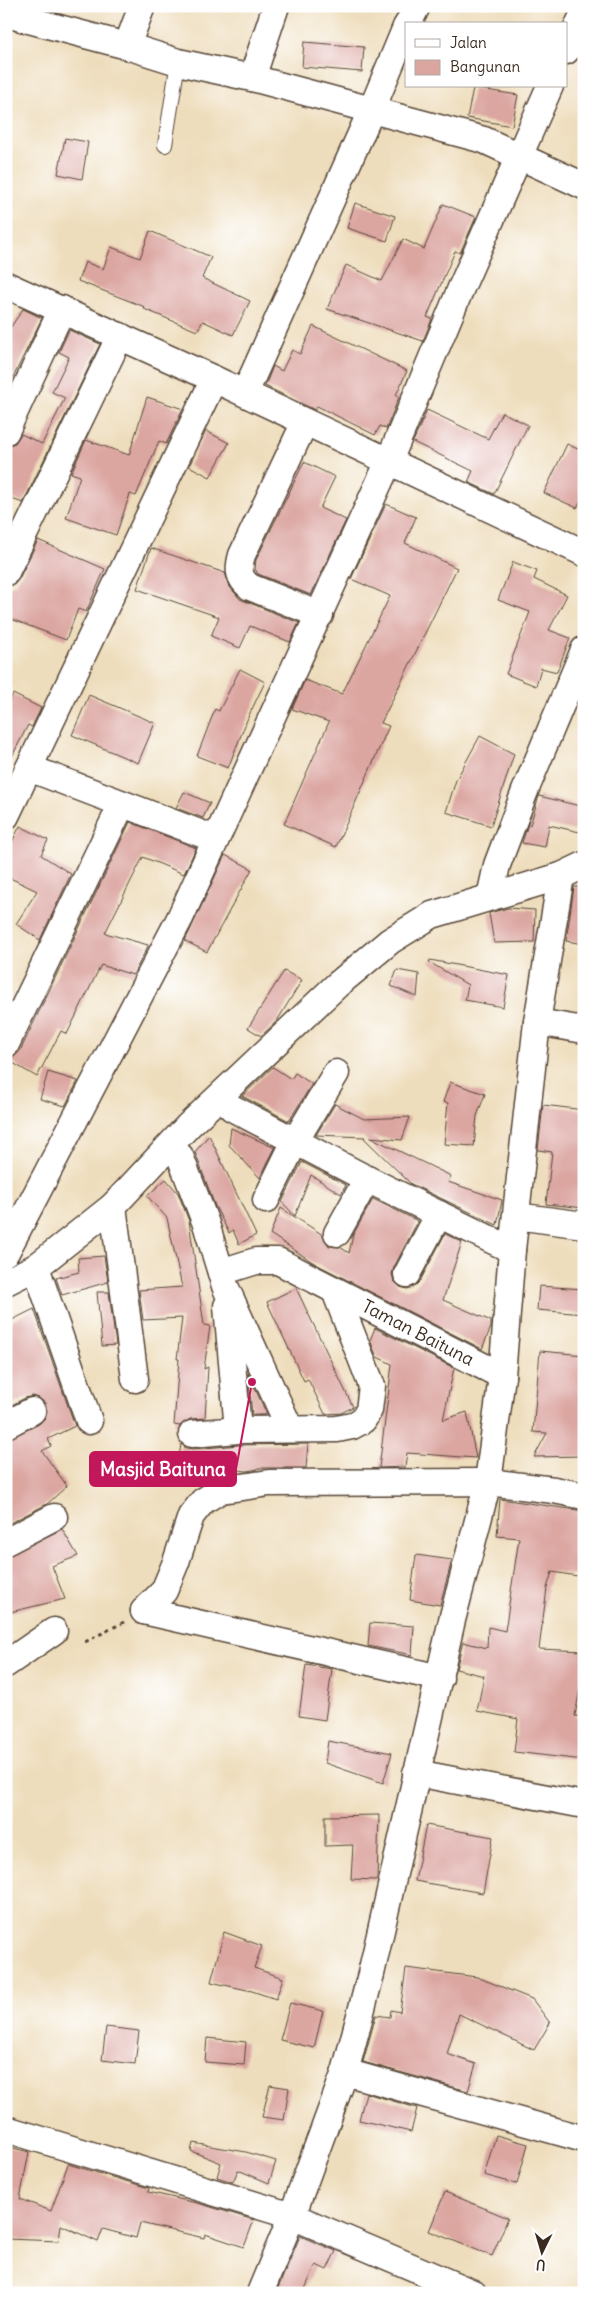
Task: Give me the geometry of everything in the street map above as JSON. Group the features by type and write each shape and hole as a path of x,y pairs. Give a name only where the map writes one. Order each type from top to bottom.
{"street":[{"path":"127,46 142,6"},
{"path":"252,78 276,6"},
{"path":"409,22 417,6"},
{"path":"568,47 584,13"},
{"path":"6,14 127,46 178,62 252,78 484,140 584,186"},
{"path":"245,393 372,109 405,30"},
{"path":"6,1252 180,918 389,461 518,154 549,88"},
{"path":"6,285 214,378 584,553"},
{"path":"6,431 62,309"},
{"path":"6,572 120,336"},
{"path":"6,816 214,378"},
{"path":"305,422 242,555 239,574 243,582 250,587 320,615"},
{"path":"490,897 497,865 507,837 584,650"},
{"path":"29,768 215,839"},
{"path":"6,1044 122,804"},
{"path":"6,1282 36,1267 113,1206 195,1119 337,985 390,941 432,915 561,876 584,865"},
{"path":"260,2293 292,2216 344,2072 370,1974 452,1620 488,1482 502,1376 512,1250 537,1022 561,876"},
{"path":"537,1022 584,1030"},
{"path":"266,1200 295,1141 336,1073"},
{"path":"232,1108 367,1179 512,1250"},
{"path":"180,1156 223,1279 290,1429"},
{"path":"337,1233 367,1179"},
{"path":"113,1206 135,1379"},
{"path":"407,1274 439,1214"},
{"path":"516,1216 584,1226"},
{"name":"Taman Baituna","path":"223,1279 256,1261 278,1261 502,1376"},
{"path":"36,1267 89,1421"},
{"path":"223,1279 238,1430"},
{"name":"Taman Baituna","path":"192,1434 238,1430 337,1429 352,1426 363,1420 369,1410 372,1386 336,1291"},
{"path":"6,1425 32,1411"},
{"path":"440,1678 144,1612 164,1590 176,1562 191,1516 203,1501 221,1490 269,1483 488,1482 554,1490 584,1496"},
{"path":"6,1542 54,1517"},
{"path":"6,1664 54,1631"},
{"path":"416,1773 584,1806"},
{"path":"344,2072 584,2139"},
{"path":"6,2129 292,2216 473,2293"}],"lane":[{"path":"165,145 178,62"}],"path":[{"path":"85,1642 144,1612"}],"building":[{"path":"304,42 364,47 362,72 302,67"},
{"path":"473,88 518,95 512,126 467,118"},
{"path":"65,138 88,142 82,179 58,174"},
{"path":"355,203 395,216 387,241 347,228"},
{"path":"443,204 476,217 460,253 455,251 427,317 432,319 423,341 327,309 346,265 382,281 403,239 424,249"},
{"path":"150,231 211,257 202,278 250,301 233,335 203,321 197,331 144,309 145,307 78,281 85,262 103,269 111,247 140,258"},
{"path":"23,309 42,318 6,392 6,334"},
{"path":"313,326 407,371 396,395 399,397 386,429 380,426 375,435 317,406 315,410 265,386 273,366 282,371 292,350 300,354"},
{"path":"69,330 100,344 23,503 6,497 6,446 15,443 21,434 42,444 65,398 52,392 69,357 59,352"},
{"path":"147,397 183,409 166,444 159,441 136,496 130,494 116,535 66,518 80,476 71,473 86,440 129,455"},
{"path":"427,410 488,439 502,412 528,425 494,494 468,482 473,471 413,442"},
{"path":"206,431 229,443 210,477 189,466"},
{"path":"567,444 584,452 584,494 577,508 544,493"},
{"path":"304,462 335,477 320,508 346,520 311,595 258,574 255,569 256,560"},
{"path":"386,504 416,517 405,543 457,568 381,723 389,726 336,847 284,824 329,722 292,709 305,680 342,694 390,596 351,579"},
{"path":"38,540 105,569 86,612 78,609 66,640 6,617 6,587 14,585 19,579"},
{"path":"151,548 225,573 230,587 240,599 299,623 290,642 250,626 240,648 211,636 219,617 137,589"},
{"path":"513,562 537,571 534,579 567,595 549,630 570,638 557,672 541,668 536,686 506,674 530,612 498,600"},
{"path":"240,669 265,682 249,715 228,768 197,756 215,709 219,711"},
{"path":"13,694 41,708 32,727 28,725 6,768 6,707"},
{"path":"89,695 155,723 138,763 72,735"},
{"path":"480,736 514,754 491,826 446,812 456,780"},
{"path":"184,792 210,803 203,818 176,808"},
{"path":"539,796 584,807 584,833 549,825 545,847 522,843"},
{"path":"130,822 196,848 184,874 143,857 105,933 148,945 147,948 133,975 101,965 67,1034 61,1031 37,1077 6,1059 14,1057 20,1051"},
{"path":"20,826 48,840 41,855 71,874 40,940 16,924 37,891 6,876 6,854"},
{"path":"225,855 252,869 207,952 185,941"},
{"path":"574,887 584,887 584,944 566,941"},
{"path":"508,908 535,910 534,942 494,943 489,913"},
{"path":"430,960 509,975 503,1007 465,1000 468,985 429,962"},
{"path":"397,970 419,974 417,997 391,986"},
{"path":"284,971 302,980 277,1021 261,1036 248,1028"},
{"path":"273,1067 291,1079 295,1073 312,1084 289,1121 242,1096"},
{"path":"48,1072 78,1081 65,1106 40,1099"},
{"path":"450,1082 485,1094 477,1116 474,1146 444,1144 448,1103 443,1102"},
{"path":"335,1104 364,1119 410,1117 402,1140 370,1137 451,1176 448,1182 502,1200 497,1225 411,1184 365,1137 316,1135"},
{"path":"543,1105 584,1110 584,1208 546,1204 552,1152 538,1150"},
{"path":"231,1128 275,1148 260,1178 229,1145"},
{"path":"209,1135 256,1235 239,1244 233,1230 229,1233 215,1206 195,1152"},
{"path":"302,1162 346,1185 341,1194 311,1175 295,1216 282,1202"},
{"path":"166,1179 178,1193 189,1221 204,1325 210,1326 204,1369 208,1367 205,1418 190,1419 180,1426 174,1425 179,1359 177,1359 182,1318 143,1320 139,1290 182,1287 167,1218 147,1196"},
{"path":"373,1199 418,1221 392,1274 394,1281 400,1287 407,1289 414,1287 420,1281 445,1234 462,1242 443,1300 491,1321 491,1327 482,1349 314,1263 270,1234 281,1208 323,1235 329,1246 340,1247 349,1253 353,1235"},
{"path":"104,1256 108,1282 62,1295 56,1278 79,1272 78,1258"},
{"path":"539,1286 584,1289 584,1314 537,1310"},
{"path":"296,1288 353,1407 341,1413 325,1414 308,1379 304,1381 267,1302"},
{"path":"97,1292 109,1292 116,1345 102,1346"},
{"path":"34,1309 75,1426 48,1439 51,1446 42,1451 67,1486 47,1504 6,1525 6,1440 39,1424 45,1418 47,1411 45,1403 33,1396 6,1408 6,1323"},
{"path":"375,1328 454,1368 443,1420 467,1412 476,1458 407,1453 405,1467 379,1468 392,1364 377,1357 370,1340"},
{"path":"540,1351 584,1355 584,1456 534,1457 547,1433 533,1432"},
{"path":"248,1373 267,1415 252,1415"},
{"path":"181,1444 186,1448 193,1449 239,1445 308,1444 306,1468 258,1468 247,1471 221,1468 220,1475 217,1476 177,1471"},
{"path":"500,1499 584,1511 584,1577 552,1572 547,1588 539,1649 584,1651 584,1677 582,1677 575,1716 584,1717 584,1760 514,1752 518,1719 477,1711 484,1676 456,1669 463,1642 487,1648 488,1627 505,1631 519,1538 497,1536"},
{"path":"62,1529 78,1556 52,1566 65,1599 6,1613 6,1557"},
{"path":"416,1555 452,1560 440,1605 410,1600"},
{"path":"370,1623 414,1626 412,1655 368,1646"},
{"path":"306,1665 332,1669 325,1720 299,1716"},
{"path":"328,1741 392,1753 383,1783 325,1763"},
{"path":"379,1815 377,1880 351,1879 353,1845 325,1846 325,1816"},
{"path":"426,1825 493,1837 483,1893 415,1881"},
{"path":"224,1932 262,1946 254,1968 283,1978 276,1999 252,1991 211,1982"},
{"path":"406,1968 477,1977 532,1999 550,2023 534,2050 459,2014 447,2054 476,2064 468,2091 363,2062 376,2015 390,2017 391,2010 400,2012"},
{"path":"290,2003 323,2011 314,2048 280,2040"},
{"path":"106,2027 139,2031 135,2064 102,2060"},
{"path":"207,2038 246,2042 244,2065 205,2062"},
{"path":"270,2085 289,2088 284,2120 262,2117"},
{"path":"366,2093 417,2108 411,2132 359,2120"},
{"path":"496,2135 528,2144 517,2184 484,2175"},
{"path":"193,2143 246,2152 276,2161 269,2183 238,2170 233,2182 217,2177 221,2163 191,2151"},
{"path":"6,2146 29,2152 20,2199 51,2211 68,2164 149,2188 148,2192 201,2204 254,2220 244,2247 205,2234 204,2238 140,2223 136,2238 103,2229 98,2242 61,2225 59,2241 6,2239"},
{"path":"445,2192 508,2218 492,2256 429,2231"},
{"path":"300,2236 336,2251 327,2270 316,2265 303,2293 276,2293"}],"place":[{"name":"Masjid Baituna","path":"252,1382"}]}
